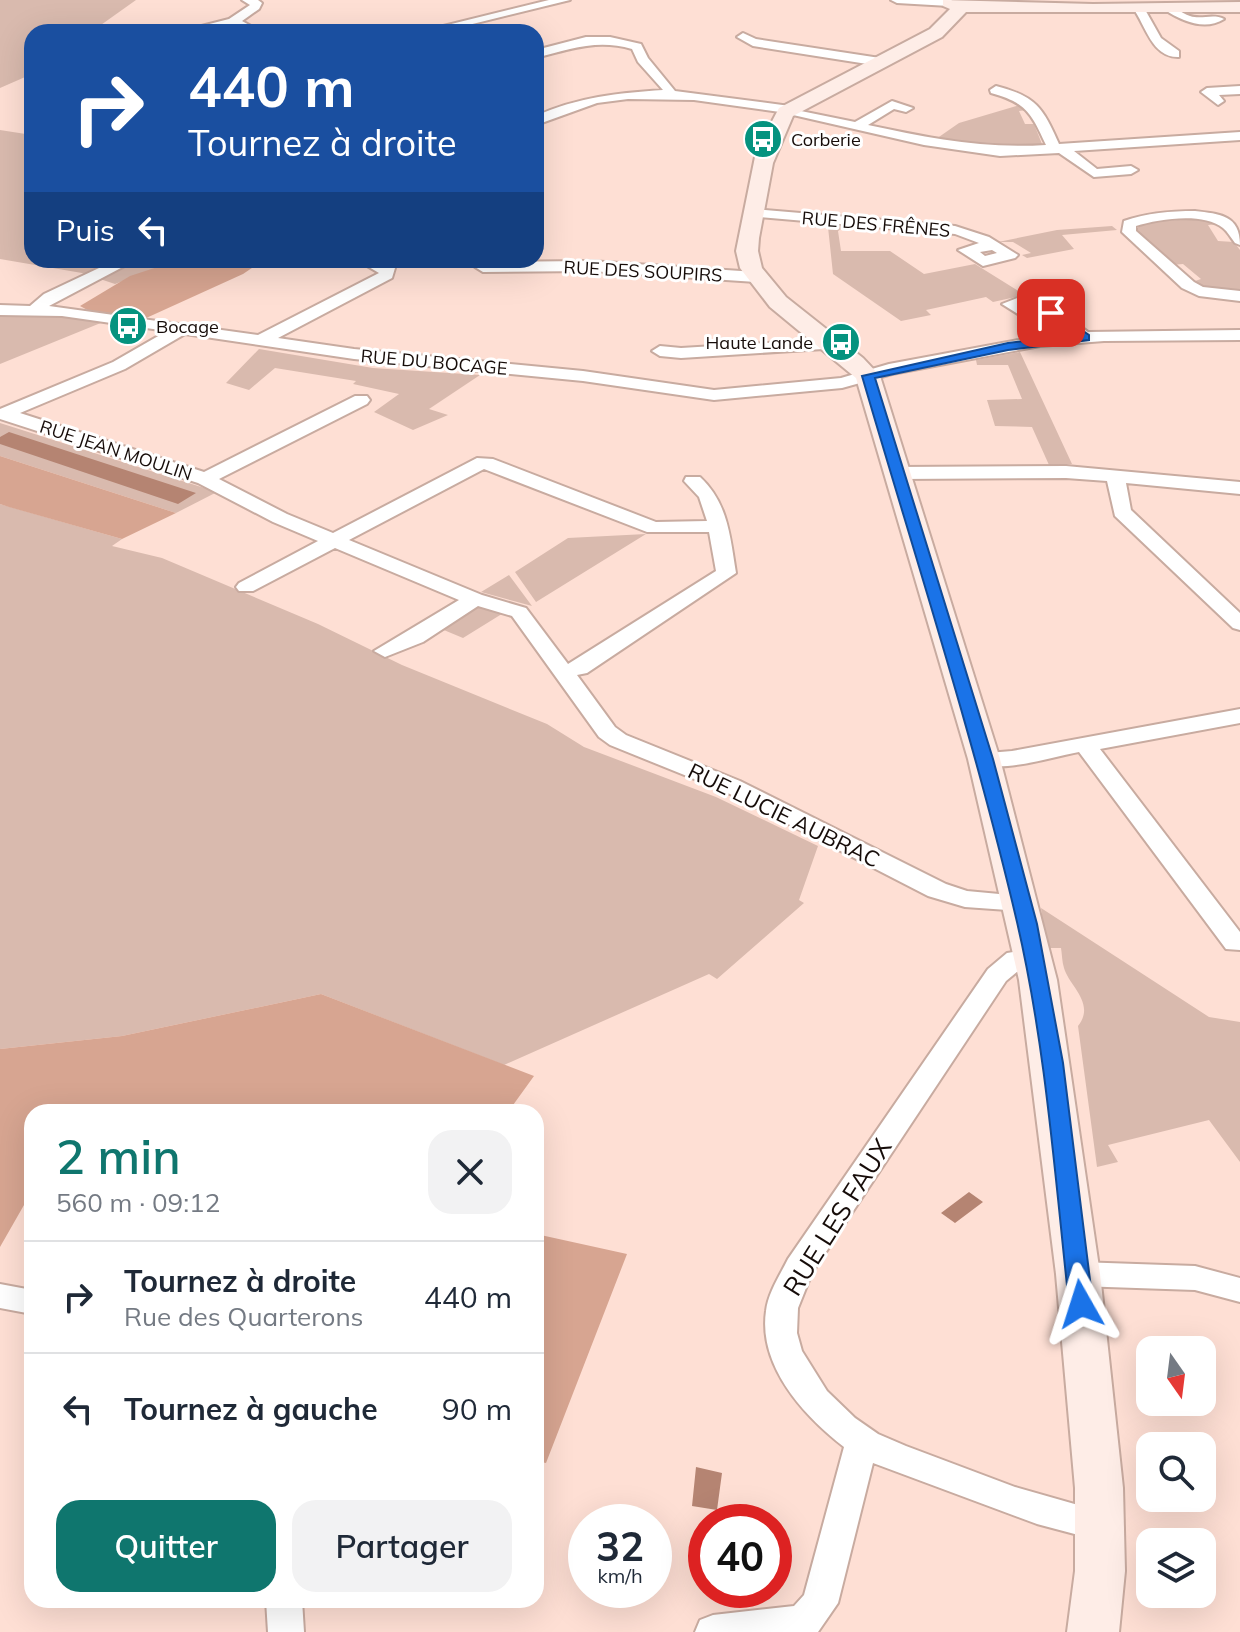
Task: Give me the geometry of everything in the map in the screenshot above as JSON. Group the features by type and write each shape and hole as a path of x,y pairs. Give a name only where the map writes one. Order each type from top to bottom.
{"street":[{"path":"223,24 233,22 255,7 256,3 248,0"},
{"path":"460,24 564,0"},
{"path":"897,0 1169,8 1221,17 1240,5"},
{"path":"963,3 936,33 788,111 774,129 758,182 747,254 756,277 783,306 855,360 868,376 984,759 1021,903 1052,1063 1078,1274 1101,1526 1093,1632"},
{"path":"1143,8 1240,5"},
{"path":"1143,8 1148,30 1161,48 1175,54"},
{"path":"233,22 238,24"},
{"path":"743,37 753,42 880,62"},
{"path":"544,52 596,38 615,38 637,47 642,59 670,90 665,97"},
{"path":"996,90 1024,97 1038,112 1059,150 1094,173 1131,170"},
{"path":"1218,101 1207,92 1240,90"},
{"path":"544,117 616,95 665,97 788,111 1000,152 1234,136 1240,147"},
{"path":"858,126 892,105 906,108"},
{"name":"RUE DES FRÊNES","path":"754,213 955,230 979,236 994,245"},
{"path":"1240,240 1228,224 1215,218 1193,215 1138,220 1129,224 1129,232 1188,285 1199,291 1240,296"},
{"name":"RUE DES SOUPIRS","path":"544,266 590,266 756,277"},
{"path":"36,309 50,297 111,268"},
{"path":"261,340 386,275 387,268"},
{"name":"RUE DU BOCAGE","path":"0,310 36,309 354,354 583,376 714,395 842,383 1008,347 1084,337 1240,335"},
{"path":"1045,309 1084,337"},
{"name":"RUE JEAN MOULIN","path":"183,328 173,337 128,359 4,414 205,479 361,400"},
{"path":"660,351 681,353 833,344"},
{"path":"246,587 477,464 486,463 654,528 718,526"},
{"path":"898,473 1066,472 1240,488"},
{"path":"1115,476 1122,512 1240,624"},
{"name":"RUE LUCIE AUBRAC","path":"205,479 262,511 475,599 519,612 607,732 619,742 641,753 703,773 937,890 965,899 1021,903"},
{"path":"565,672 579,668 726,573 718,526 708,495 693,481"},
{"path":"385,651 415,637 475,599"},
{"path":"984,759 1012,758 1240,716"},
{"path":"1084,743 1235,943"},
{"name":"RUE LES FAUX","path":"1033,958 1016,959 1007,964 799,1268 783,1302 782,1337 788,1358 800,1380 836,1422 862,1442 998,1496 1101,1526"},
{"path":"1078,1274 1195,1278 1240,1290"},
{"path":"0,1296 24,1300"},
{"path":"713,1632 776,1629 804,1621 820,1603 862,1442"},
{"path":"284,1608 286,1632"}],"shaded area":[{"path":"0,0 136,0 102,24 24,24 24,78 0,88"},
{"path":"1023,104 1027,110 1019,111 1025,124 1034,124 1042,144 1004,150 936,139 959,123"},
{"path":"0,130 24,134 24,263 0,259"},
{"path":"1193,219 1221,224 1208,225 1218,241 1234,242 1240,250 1240,292 1210,290 1192,282 1201,279 1183,264 1172,265 1135,229 1149,222"},
{"path":"820,223 847,225 838,231 841,251 890,251 924,274 975,264 1025,295 993,302 986,297 926,310 931,315 901,321 833,274 828,227"},
{"path":"1112,226 1117,230 1062,235 1074,249 1027,258 1022,255 1031,253 1013,242 998,242 1057,230"},
{"path":"53,268 158,268 115,284 82,273"},
{"path":"154,268 252,268 144,319 93,313 80,306 130,276"},
{"path":"40,312 108,320 0,364 0,313"},
{"path":"259,349 373,368 480,375 429,409 448,415 413,430 374,412 399,394 353,384 356,381 275,368 249,390 226,383"},
{"path":"1020,352 1072,464 1049,465 1032,427 995,426 987,400 1022,399 1008,365 977,365 976,360"},
{"path":"0,423 217,492 176,513 0,456"},
{"path":"9,432 196,493 178,504 0,444 0,437"},
{"path":"0,456 176,513 122,539 9,507 0,504"},
{"path":"0,504 122,539 112,546 162,558 318,624 402,665 547,724 584,747 716,797 818,846 799,900 804,903 717,979 709,974 504,1065 321,994 122,1036 0,1049"},
{"path":"646,534 536,602 515,572 568,538"},
{"path":"509,575 532,606 481,592"},
{"path":"478,604 505,612 463,638 439,628"},
{"path":"1041,908 1209,1017 1240,1022 1240,1162 1209,1120 1108,1145 1118,1162 1097,1167 1078,1026 1083,1018 1083,1002 1064,968 1061,948 1046,948"},
{"path":"321,994 534,1076 514,1104 24,1104 24,1205 0,1247 0,1049 122,1036"},
{"path":"969,1192 983,1202 955,1223 941,1213"},
{"path":"544,1236 627,1254 544,1463"},
{"path":"696,1467 722,1473 718,1504 692,1504"}],"place":[{"name":"Corberie","path":"763,139"},
{"name":"Bocage","path":"128,326"},
{"name":"Haute Lande","path":"841,342"}],"route":[{"path":"1051,313 1084,337 1040,341 889,369 868,376 984,759 1027,924 1052,1063 1081,1304"}]}
